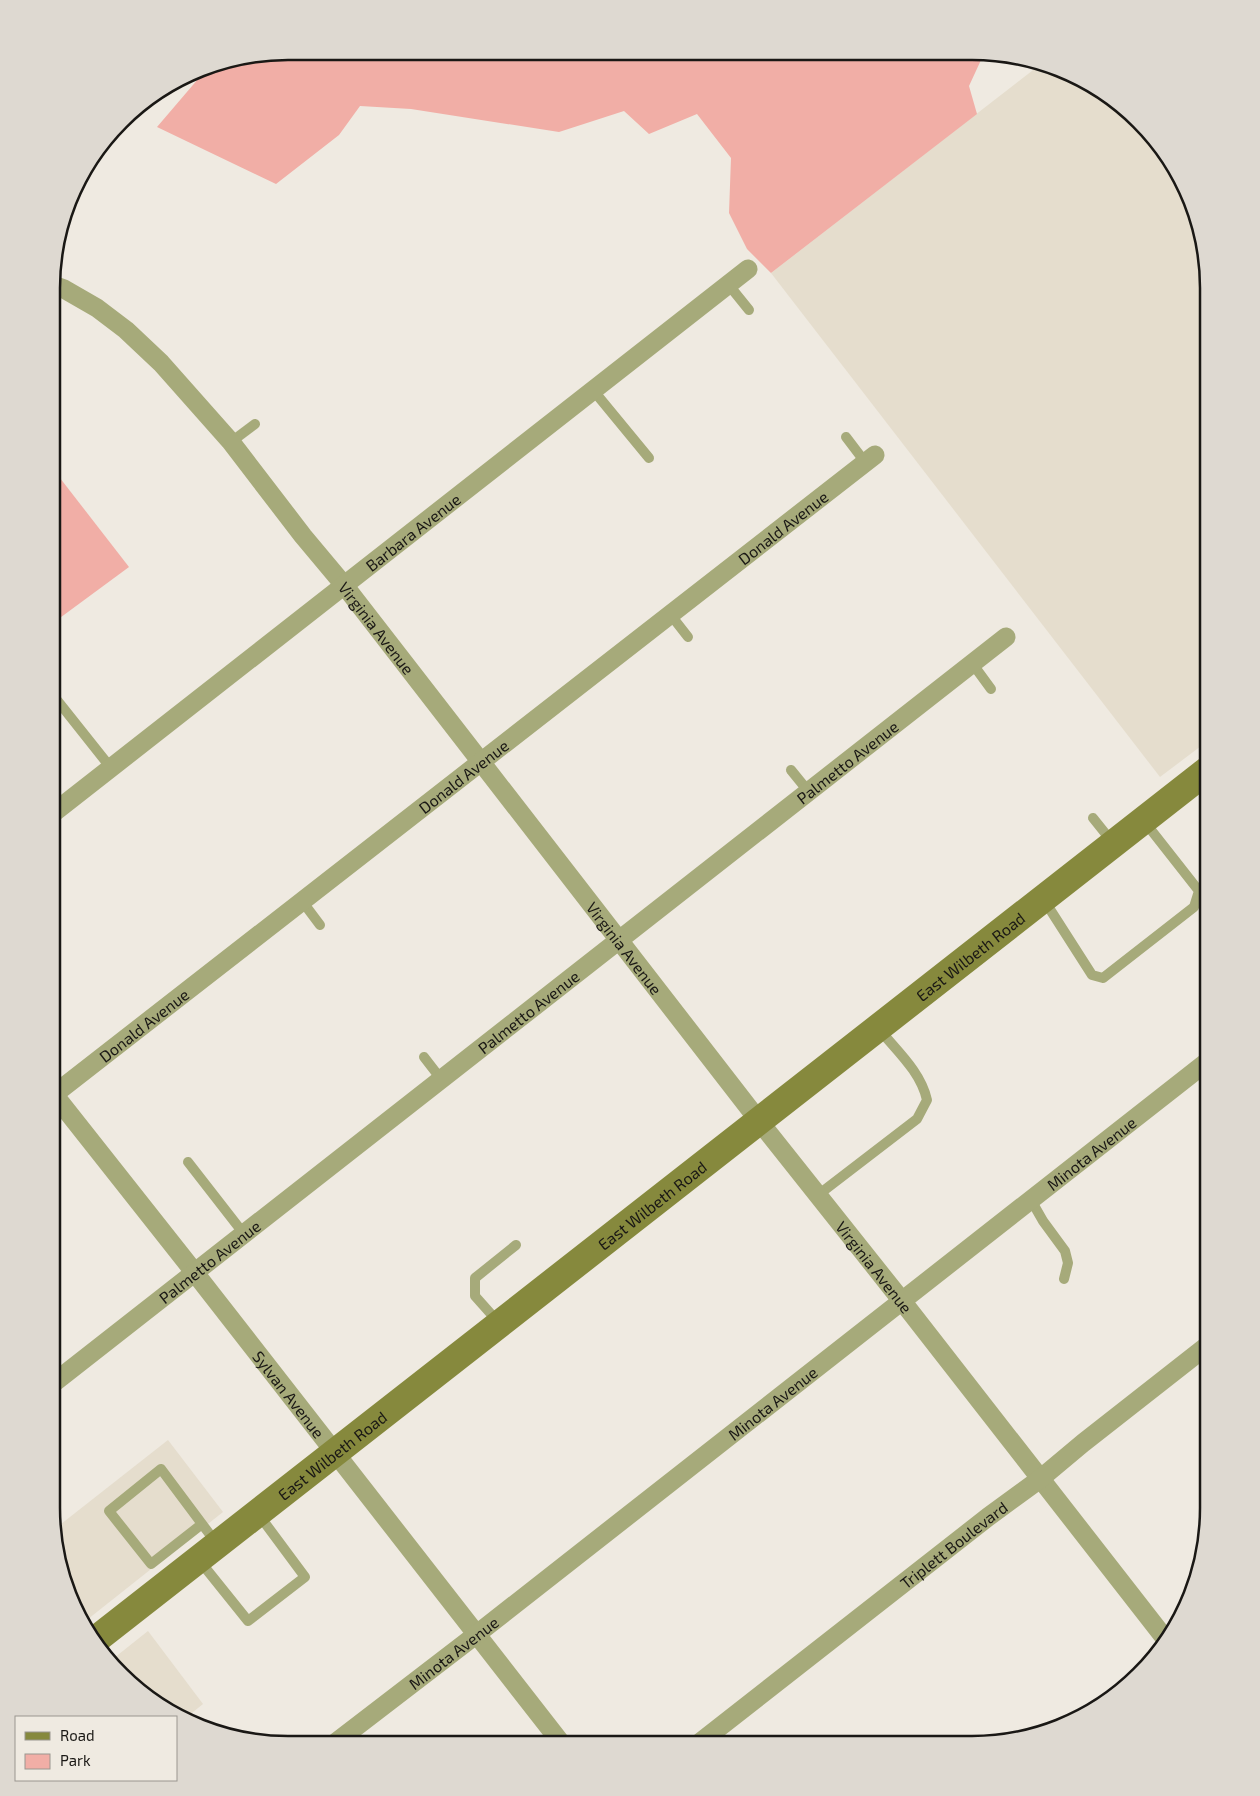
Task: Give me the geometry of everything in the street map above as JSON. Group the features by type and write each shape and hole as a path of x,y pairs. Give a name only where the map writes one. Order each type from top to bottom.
{"main road":[{"name":"East Wilbeth Road","path":"99,1636 206,1542 258,1513 1200,775"}],"street":[{"name":"Barbara Avenue","path":"60,808 748,269"},
{"name":"Virginia Avenue","path":"60,288 97,308 126,330 161,363 231,442 759,1121 1118,1576 1162,1635"},
{"name":"Donald Avenue","path":"60,1089 870,458"},
{"name":"Palmetto Avenue","path":"60,1379 1006,637"},
{"name":"Minota Avenue","path":"344,1736 1200,1067"},
{"name":"Sylvan Avenue","path":"60,1103 195,1272 556,1736"},
{"name":"Triplett Boulevard","path":"708,1736 988,1517 1040,1479 1200,1351"}],"lane":[{"path":"728,284 748,310"},
{"path":"593,390 649,458"},
{"path":"231,442 255,424"},
{"path":"846,437 870,458"},
{"path":"670,614 688,637"},
{"path":"972,663 991,688"},
{"path":"60,704 111,768"},
{"path":"792,770 808,791"},
{"path":"1093,818 1114,844"},
{"path":"1043,899 1092,975 1103,978 1194,907 1199,891 1143,821"},
{"path":"302,901 320,925"},
{"path":"818,1195 917,1119 927,1100 925,1089 917,1075 878,1028"},
{"path":"424,1057 442,1079"},
{"path":"188,1162 244,1234"},
{"path":"1031,1200 1043,1221 1065,1250 1068,1263 1064,1279"},
{"path":"500,1324 475,1296 475,1278 516,1245"},
{"path":"206,1542 151,1564 109,1511 161,1470 206,1542 248,1621 306,1577 258,1513"}],"shaded area":[{"path":"1035,69 1059,77 1099,98 1133,127 1153,149 1162,161 1183,201 1196,244 1200,273 1200,747 1160,777 771,273"},
{"path":"168,1440 223,1512 89,1618 72,1581 64,1552 60,1525"},
{"path":"148,1631 203,1704 191,1714 161,1698 127,1669 116,1657"}],"green space":[{"path":"273,60 981,60 969,86 977,114 771,273 747,249 729,213 731,158 697,114 649,134 624,111 559,132 411,109 360,106 339,135 276,184 157,127 199,78 244,64"},
{"path":"60,478 129,567 60,618"}]}
